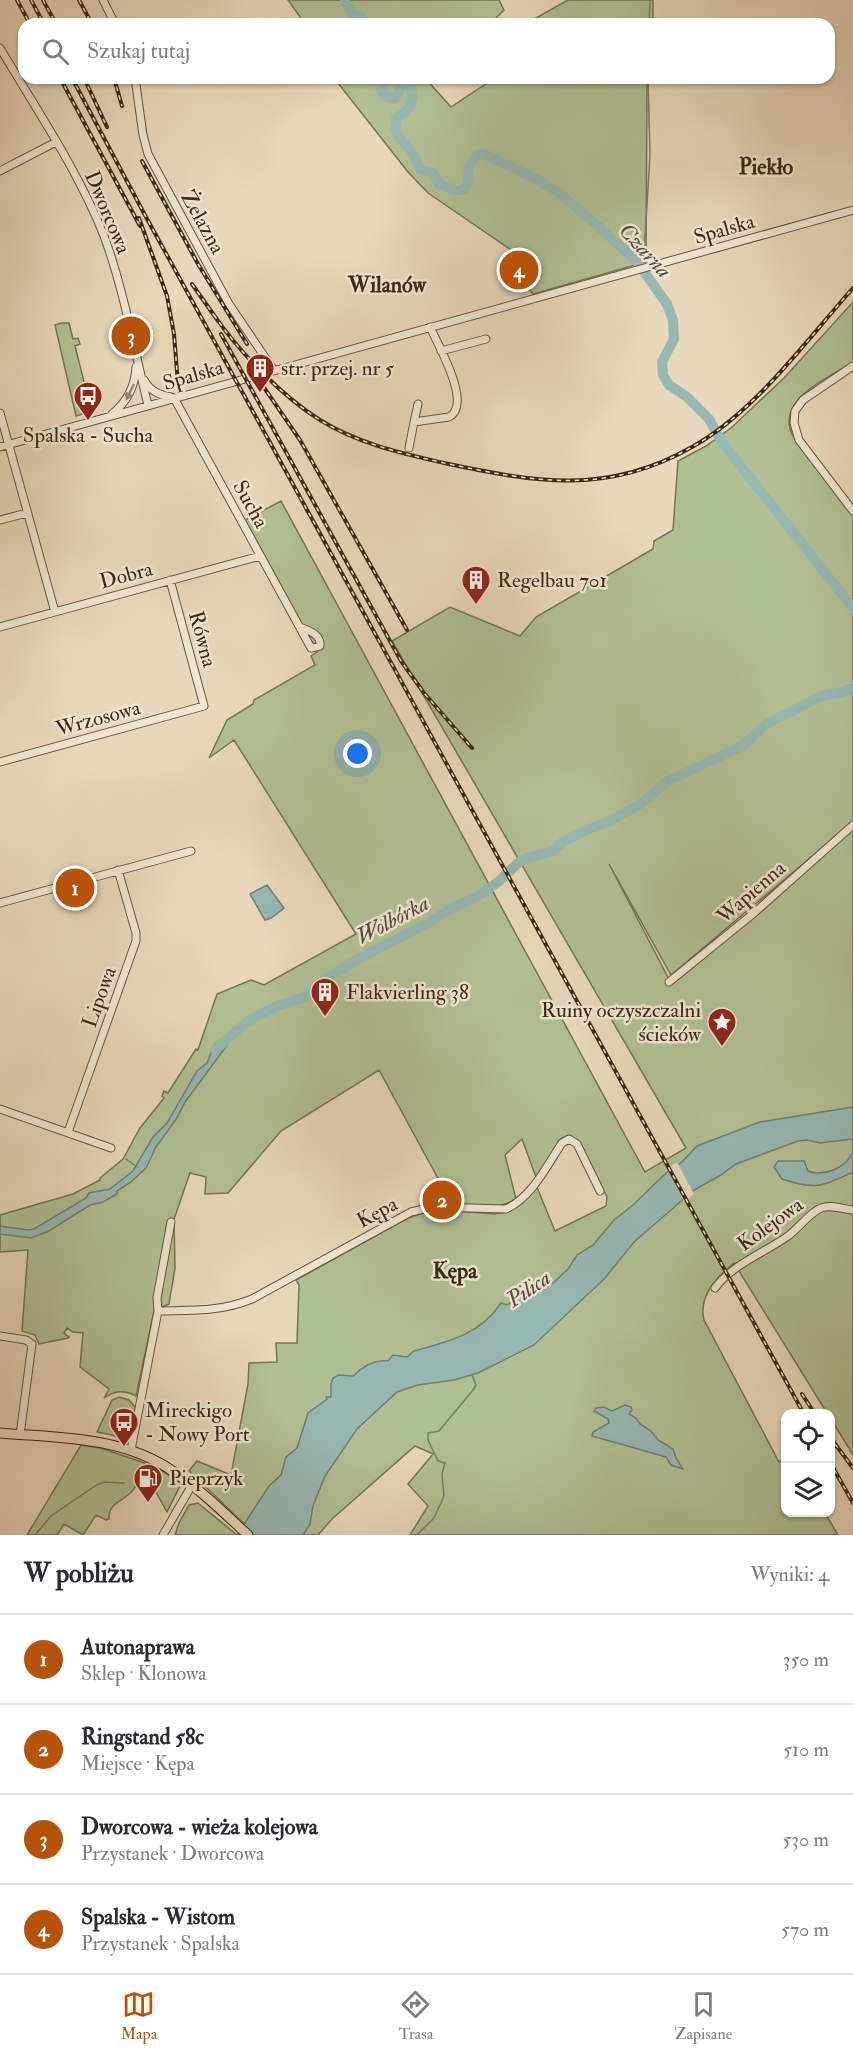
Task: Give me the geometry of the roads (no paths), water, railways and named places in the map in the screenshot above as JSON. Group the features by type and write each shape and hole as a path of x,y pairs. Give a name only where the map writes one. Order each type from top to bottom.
{"main road":[{"path":"0,1433 83,1440 131,1450 172,1470 248,1535"}],"street":[{"path":"103,0 112,18"},
{"name":"Dworcowa","path":"0,48 18,78"},
{"name":"Dworcowa","path":"21,84 86,195 104,237 119,285 148,405"},
{"name":"Żelazna","path":"136,84 148,154 229,304 273,369"},
{"path":"0,171 56,142"},
{"name":"Spalska","path":"0,447 273,369 853,210"},
{"path":"414,422 449,417 458,408 458,398 452,376 430,327"},
{"path":"441,351 486,339"},
{"path":"108,417 122,406 131,391 137,359"},
{"path":"853,366 803,400 795,411 794,423 800,440 853,511"},
{"path":"141,375 153,391 162,396 174,398"},
{"name":"Sucha","path":"174,398 300,627"},
{"path":"409,448 418,404"},
{"path":"0,413 55,612"},
{"path":"0,520 27,513"},
{"name":"Dobra","path":"0,627 260,556"},
{"name":"Równa","path":"170,580 204,706"},
{"name":"Wrzosowa","path":"0,762 204,706"},
{"name":"Wapienna","path":"669,982 754,913 853,825"},
{"path":"0,903 191,851"},
{"name":"Lipowa","path":"68,1132 136,940 118,870"},
{"path":"0,1109 111,1148"},
{"name":"Kępa","path":"158,1311 214,1310 232,1307 252,1299 411,1212 432,1207 506,1209 529,1192 562,1143 569,1139 577,1144 600,1191"},
{"name":"Kolejowa","path":"715,1288 722,1279 754,1256 776,1244 822,1208 836,1207 853,1210"},
{"path":"131,1450 158,1311 157,1298 171,1222"},
{"path":"0,1336 31,1342 32,1346 20,1435"},
{"path":"163,1535 192,1485"}],"water":[{"path":"267,885 284,908 265,920 250,894"},
{"path":"220,1040 228,1044 185,1102 177,1118 156,1147 146,1168 131,1182 117,1191 117,1194 103,1202 90,1205 49,1231 31,1238 0,1234 0,1226 34,1229 86,1198 89,1193 110,1189 133,1171 153,1137 167,1123 197,1071 207,1063 214,1045"},
{"path":"853,1107 853,1139 820,1143 807,1140 798,1141 736,1164 694,1190 634,1242 605,1278 534,1345 478,1373 454,1380 418,1385 397,1392 357,1429 325,1476 313,1506 310,1524 303,1535 237,1535 269,1486 281,1475 286,1457 297,1448 308,1413 327,1399 326,1397 331,1397 333,1378 339,1375 353,1376 369,1364 388,1361 393,1355 407,1357 414,1351 463,1335 484,1322 501,1303 507,1305 517,1297 544,1289 568,1269 577,1255 593,1245 614,1220 666,1173 682,1162 697,1146 760,1122"},
{"path":"853,1152 853,1172 826,1184 802,1185 782,1179 774,1167 778,1161 804,1161 808,1171 827,1172 840,1167"},
{"path":"625,1405 631,1407 629,1414 651,1431 658,1440 673,1449 683,1469 671,1465 666,1457 592,1436 593,1432 609,1423 608,1419 594,1411 596,1408 604,1407 612,1411"}],"waterway":[{"name":"Czarna","path":"345,0 352,14 363,18"},
{"path":"649,18 650,0"},
{"name":"Czarna","path":"384,84 381,90 383,94 395,98 402,86 411,87 412,101 408,109 397,117 396,132 411,151 420,169 433,173 439,184 462,190 466,187 470,166 474,159 482,153 558,192 637,262 667,304 673,320 674,339 662,362 663,375 669,385 687,397 709,419 721,441 853,608"},
{"path":"637,262 644,254 650,155 648,84"},
{"name":"Wolbórka","path":"215,1050 248,1021 277,1006 307,996 324,980 354,961 478,896 526,858 553,851 564,841 608,822 642,803 668,781 744,745 766,724 822,696 843,692 853,687"},
{"path":"126,1159 137,1167"},
{"path":"417,1535 434,1518 444,1496 442,1474 445,1463 438,1461 428,1440 428,1433 439,1431 473,1390 476,1385 472,1375"},
{"path":"35,1535 51,1516 95,1486 104,1482 124,1483"}],"railway":[{"path":"17,0 27,18"},
{"path":"31,0 41,18"},
{"path":"43,0 53,18"},
{"path":"79,0 89,18"},
{"path":"63,84 140,226"},
{"path":"75,84 146,217 801,1409"},
{"path":"87,84 107,127"},
{"path":"116,84 122,106"},
{"path":"142,161 198,264 247,344"},
{"path":"139,218 167,296 174,334 178,384"},
{"path":"192,284 218,321"},
{"path":"214,315 249,358 291,399 320,420 350,435 380,447 444,463 509,475 570,481 600,479 630,473 660,463 715,432 758,396 853,288"},
{"path":"221,334 401,661 424,693 472,748"},
{"path":"252,370 300,440 407,630"},
{"path":"802,1394 812,1409"},
{"path":"835,1444 853,1468"},
{"path":"831,1463 853,1503"}],"place":[{"name":"Spalska - Wistom","path":"519,270"},
{"name":"Dworcowa - wieża kolejowa","path":"131,336"},
{"name":"str. przej. nr 5","path":"260,394"},
{"name":"Spalska - Sucha","path":"88,422"},
{"name":"Regelbau 701","path":"476,606"},
{"name":"Autonaprawa","path":"75,888"},
{"name":"Flakvierling 38","path":"325,1018"},
{"name":"Ruiny oczyszczalni ścieków","path":"722,1048"},
{"name":"Ringstand 58c","path":"442,1200"},
{"name":"Mireckigo - Nowy Port","path":"124,1448"},
{"name":"Pieprzyk","path":"148,1504"}],"district":[{"name":"Piekło","path":"766,166"},
{"name":"Wilanów","path":"387,284"},
{"name":"Kępa","path":"455,1270"}],"water label":[{"name":"Pilica","path":"528,1288"}]}
